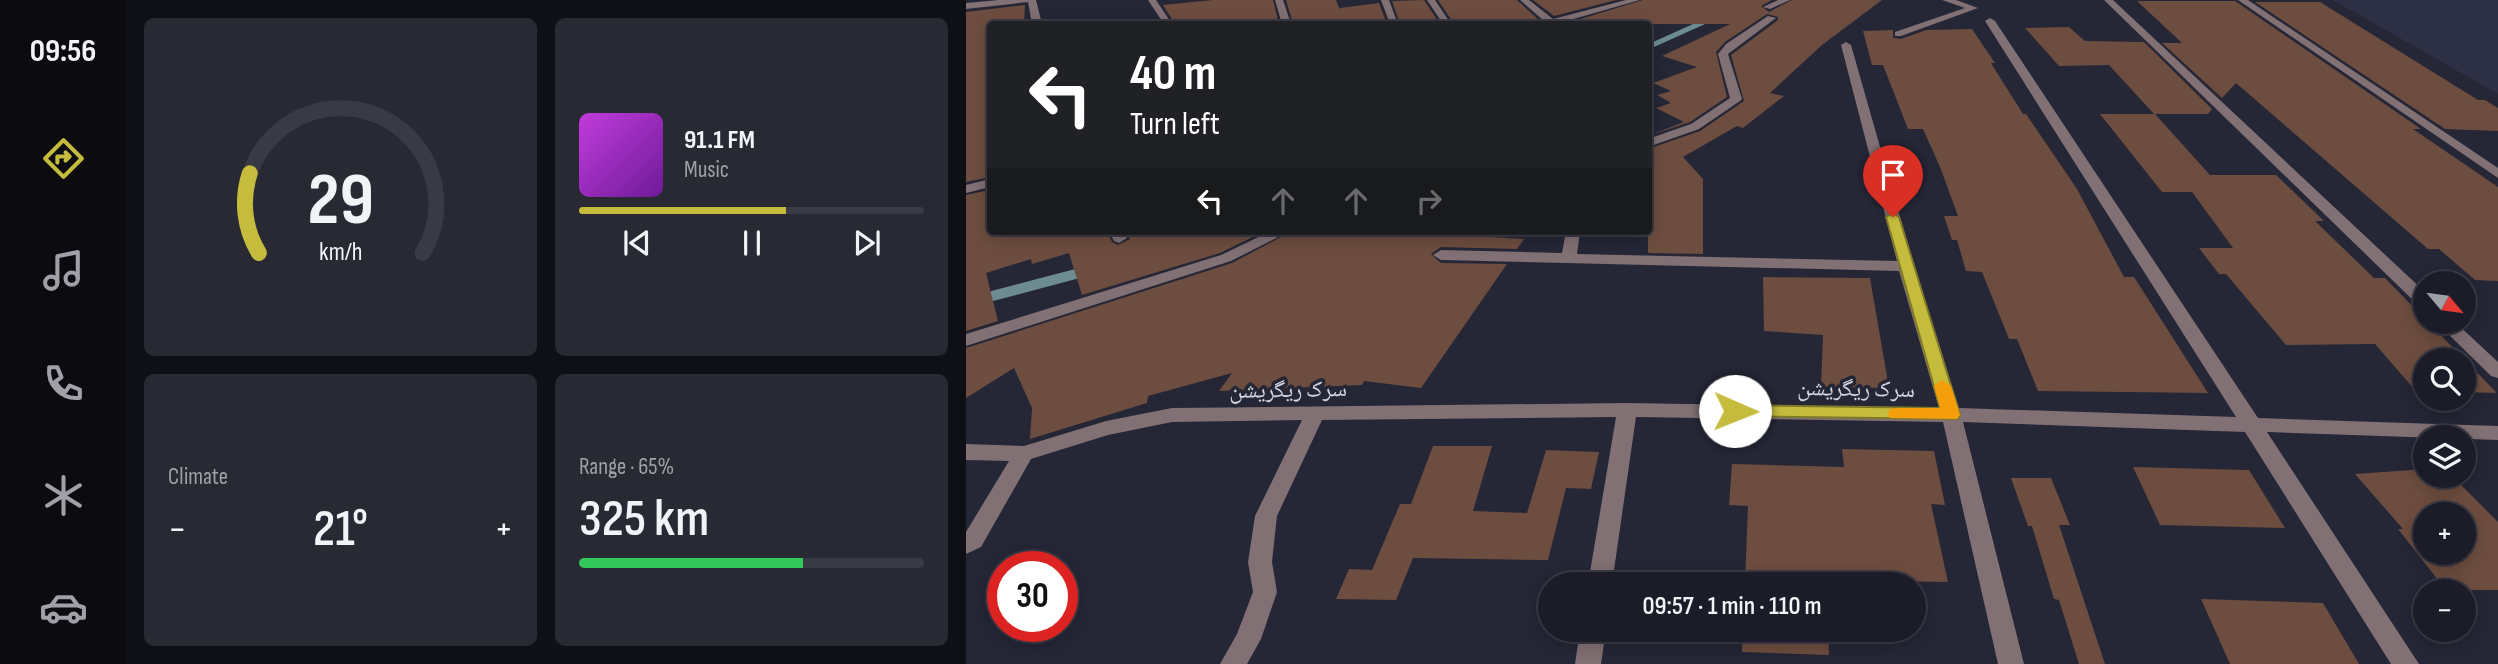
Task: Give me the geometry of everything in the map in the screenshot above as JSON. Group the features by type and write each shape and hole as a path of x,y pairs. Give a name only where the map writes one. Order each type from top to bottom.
{"street":[{"path":"966,6 1029,0 1036,21"},
{"path":"1152,0 1166,21"},
{"path":"1279,0 1286,21"},
{"path":"1385,0 1393,21"},
{"path":"1431,0 1445,21"},
{"path":"1524,0 1547,21"},
{"path":"1561,21 1636,0"},
{"path":"1652,142 1696,127 1716,117 1736,99 1723,54 1786,0"},
{"path":"1898,34 1974,9 1946,0"},
{"path":"2108,0 2413,291"},
{"path":"2242,0 2498,174"},
{"path":"1990,21 2406,664"},
{"path":"1846,45 1906,267 1951,415 2011,664"},
{"path":"966,189 987,184"},
{"path":"966,341 1217,261 1274,235"},
{"path":"1569,258 1572,235"},
{"path":"1441,255 1906,267"},
{"path":"2458,334 2498,372"},
{"path":"1602,572 1627,410"},
{"name":"سرک ریگریشن","path":"966,452 1024,454 1106,428 1172,415 1627,410 1951,415 2498,433"},
{"path":"1233,664 1248,639 1265,592 1261,562 1266,516 1315,414"},
{"path":"966,545 973,540 1024,454"},
{"path":"1588,664 1591,642"}],"shaded area":[{"path":"2333,0 2498,0 2498,94"}],"building":[{"path":"1213,0 1273,0 1278,21 1173,21 1163,5"},
{"path":"1286,0 1336,0 1340,10 1379,3 1386,21 1292,21"},
{"path":"1424,0 1438,21 1399,21 1392,1"},
{"path":"1438,0 1517,0 1540,21 1452,21"},
{"path":"1533,0 1616,0 1554,16"},
{"path":"1643,0 1772,0 1761,6 1769,12 1792,0 1882,0 1822,45 1770,93 1784,96 1743,128 1737,126 1683,157 1703,179 1703,254 1648,253 1648,235 1652,235 1652,148 1700,131 1744,101 1731,55 1778,20 1778,17 1767,14 1725,42 1716,52 1727,97 1690,122 1652,135 1684,122 1656,108 1671,103 1657,95 1671,91 1653,83 1697,67 1662,56 1730,24 1574,21"},
{"path":"2137,1 2235,1 2421,129 2413,129 2498,187 2498,281 2476,280 2476,271 2465,271 2439,249 2428,249 2236,83 2222,98 2162,43 2182,43"},
{"path":"2255,2 2320,2 2478,100 2485,100 2498,108 2498,131 2445,129"},
{"path":"1025,5 1024,21 987,21 987,178 966,182 966,12"},
{"path":"2069,27 2085,41 2144,42 2212,109 2208,114 2154,114 2109,65 2059,66 2025,28"},
{"path":"1972,29 1995,63 1991,63 2023,114 2026,114 2077,189 2124,277 2134,277 2208,393 2038,391 2017,339 2009,339 1982,272 1966,271 1957,240 1952,240 1944,216 1958,216 1940,167 1923,129 1908,129 1883,65 1872,65 1863,31 1893,30 1893,38 1901,39 1926,30"},
{"path":"2100,114 2155,114 2210,175 2276,175 2324,221 2315,221 2374,278 2385,278 2413,307 2413,334 2440,334 2453,348 2413,348 2413,388 2375,344 2286,345 2226,274 2219,274 2199,248 2233,248 2192,192 2162,192"},
{"path":"987,191 987,235 1109,235 1112,242 1118,245 1130,239 1128,235 1257,235 1220,253 1082,295 1069,253 1032,264 1031,259 986,273 998,321 966,331 966,195"},
{"path":"1284,235 1455,235 1524,239 1517,249 1441,247 1431,254 1441,263 1507,264 1421,388 1364,381 1362,385 1219,391 1232,373 1148,396 1147,403 1030,439 1032,408 1014,368 966,398 966,348 1232,263"},
{"path":"1763,277 1870,278 1889,388 1821,387 1823,335 1764,331"},
{"path":"2476,371 2497,393 2476,392"},
{"path":"1433,446 1492,446 1473,511 1527,513 1546,450 1599,452 1591,489 1566,488 1548,560 1413,558 1396,600 1336,599 1349,569 1372,570 1400,504 1411,504"},
{"path":"1842,449 1934,451 1945,505 1931,504 1948,582 1926,582 1926,572 1745,572 1748,506 1729,505 1732,464 1844,467"},
{"path":"2133,467 2249,470 2285,528 2160,525"},
{"path":"2413,470 2413,488 2464,488 2498,522 2498,590 2476,590 2476,579 2437,579 2426,565 2476,565 2476,502 2413,502 2413,548 2398,529 2403,529 2355,474"},
{"path":"2011,478 2051,478 2070,525 2059,525 2105,664 2079,664 2059,600 2054,599 2032,526 2028,526"},
{"path":"2201,599 2323,603 2359,664 2230,664"},
{"path":"1742,642 1828,642 1829,655 1742,652"}],"waterway":[{"path":"1652,45 1708,20"},
{"path":"966,303 1087,271"}],"slow traffic":[{"path":"1897,414 1951,415 1942,386"}],"route":[{"path":"1735,411 1951,415 1893,217"}]}
